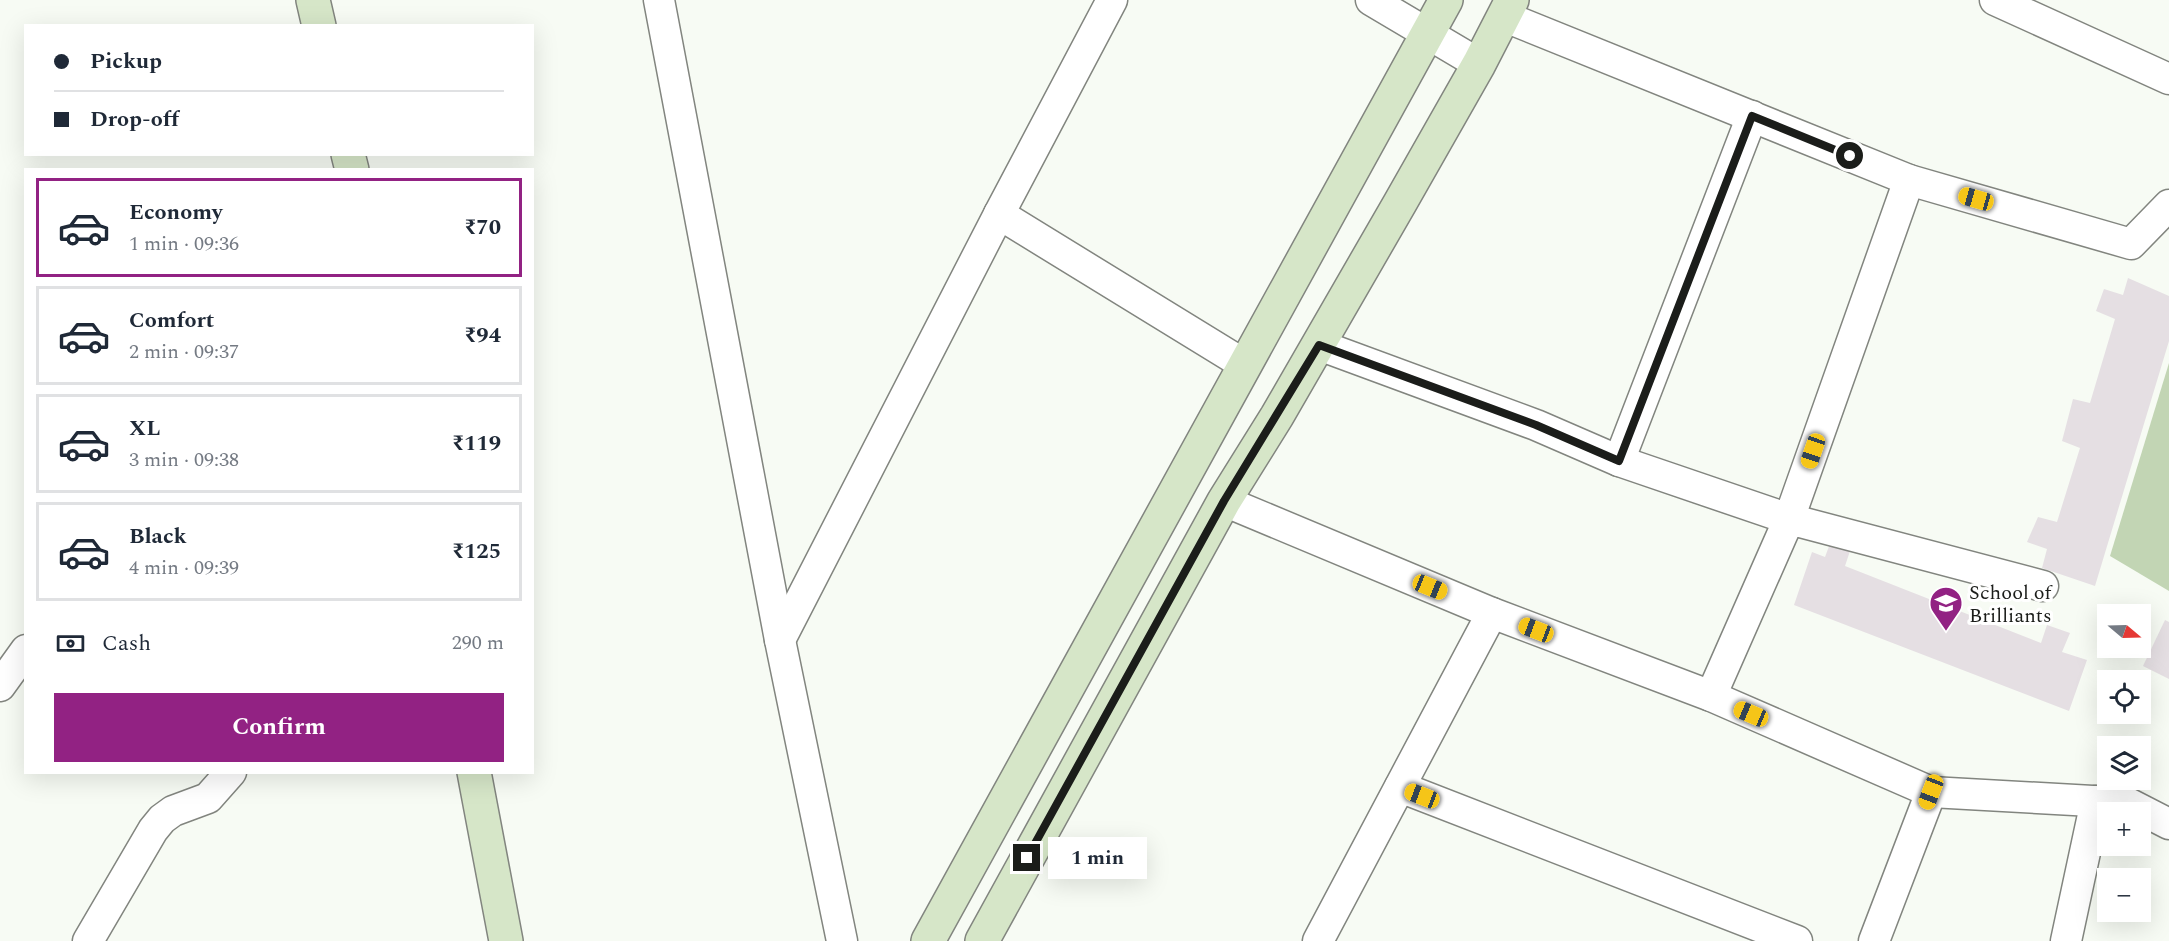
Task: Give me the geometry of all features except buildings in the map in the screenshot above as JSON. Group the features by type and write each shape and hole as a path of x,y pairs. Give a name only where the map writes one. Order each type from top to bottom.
{"street":[{"path":"313,0 319,24"},
{"path":"659,0 780,640 842,941"},
{"path":"780,640 1112,0"},
{"path":"1371,0 1479,64"},
{"path":"928,941 1446,0"},
{"path":"1995,0 2169,79"},
{"path":"982,941 1224,501 1319,345 1479,64 1507,8 1752,116 1909,180 2131,244 2169,205"},
{"path":"1619,461 1752,116"},
{"path":"1711,696 1789,519 1909,180"},
{"path":"999,214 1245,365"},
{"path":"1319,345 1536,425 1619,461 1789,519 2043,586"},
{"path":"1224,501 1492,613 1711,696 1931,792 2128,803 2169,824"},
{"path":"1318,941 1492,613"},
{"path":"0,686 24,653"},
{"path":"88,941 153,830 162,819 173,811 208,798 229,774"},
{"path":"474,774 506,941"},
{"path":"1400,787 1797,941"},
{"path":"1874,941 1931,792"},
{"path":"2066,941 2096,801"}],"green space":[{"path":"2169,363 2169,591 2110,556"}],"place":[{"name":"School of Brilliants","path":"1946,632"}],"route":[{"path":"1027,858 1224,501 1319,345 1536,425 1619,461 1752,116 1850,156"}]}
